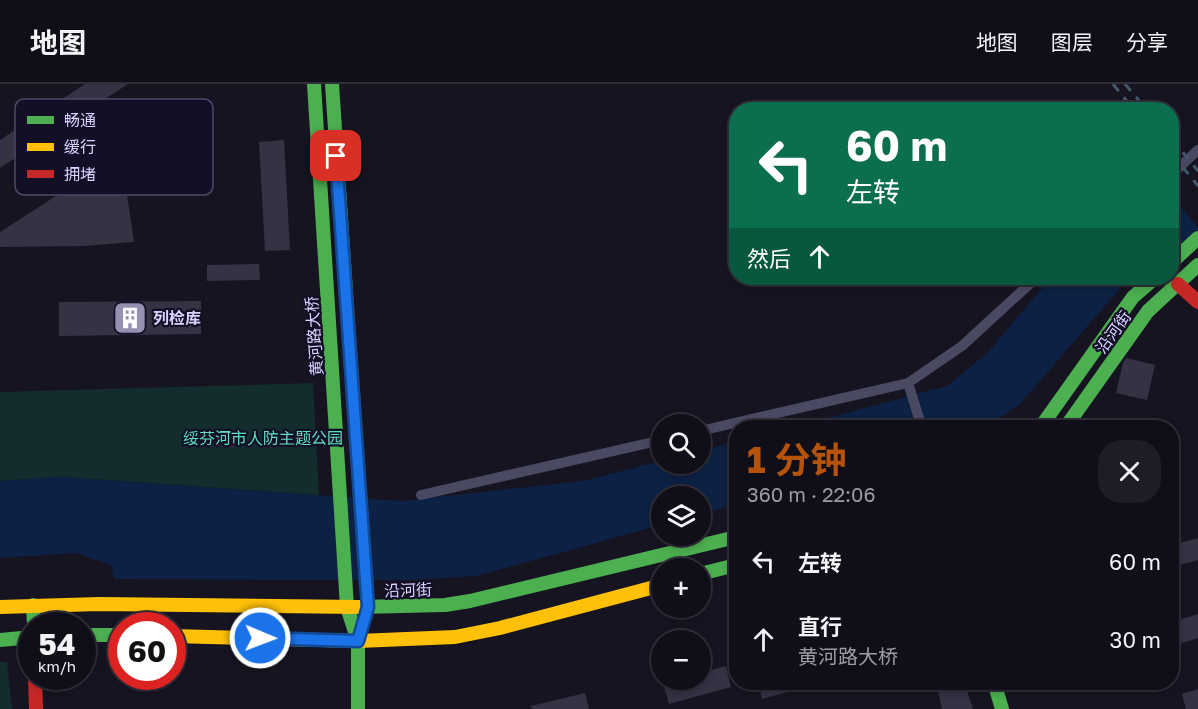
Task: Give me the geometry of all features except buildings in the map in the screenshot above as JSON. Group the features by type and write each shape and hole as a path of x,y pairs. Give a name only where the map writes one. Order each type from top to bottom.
{"main road":[{"name":"黄河路大桥","path":"314,84 347,607 358,641"},
{"path":"332,84 368,607 358,641 358,709"},
{"path":"1179,256 1198,238"},
{"name":"沿河街","path":"1179,283 1198,266"},
{"name":"沿河街","path":"1046,420 1133,297 1147,285"},
{"name":"沿河街","path":"1071,420 1149,311 1177,285"},
{"path":"1179,285 1198,302"},
{"name":"沿河街","path":"0,608 99,604 347,607 445,605 729,539"},
{"path":"711,571 729,567"},
{"path":"186,636 358,641 455,637 500,628 651,588"},
{"path":"33,605 33,612"},
{"path":"0,640 18,638"},
{"path":"35,690 36,709"},
{"path":"996,690 1002,709"}],"street":[{"path":"1179,168 1198,150"},
{"path":"748,420 908,383 962,346 1028,285"},
{"path":"908,383 920,420"},
{"path":"711,428 729,424"},
{"path":"422,495 651,443"}],"green space":[{"name":"绥芬河市人防主题公园","path":"313,383 319,495 62,477 0,481 0,392"},
{"path":"0,662 7,662 12,709 0,709"}],"water":[{"path":"1198,166 1198,231 1179,245 1179,183"},
{"path":"1045,285 1123,285 1020,404 996,420 820,420 947,386 988,352"},
{"path":"729,443 729,506 711,511 711,486 651,486 651,528 476,576 413,580 114,579 111,565 75,553 0,558 0,481 62,477 402,501 583,481 651,464 651,474 711,474 711,448"}],"pier":[{"path":"1197,163 1198,228 1179,205 1179,179"}],"railway":[{"path":"1113,84 1128,102"},
{"path":"1125,84 1140,102"},
{"path":"1179,148 1198,171"},
{"path":"1179,163 1198,186"}],"traffic: fast":[{"path":"314,84 347,607 358,641 363,623"},
{"path":"332,84 346,292"},
{"path":"1179,256 1198,238"},
{"path":"1179,282 1198,265"},
{"path":"1046,420 1133,297 1147,285"},
{"path":"1071,420 1148,311 1176,285"},
{"path":"359,607 445,605 470,601 729,539"},
{"path":"711,571 729,567"},
{"path":"33,605 33,612"},
{"path":"96,635 108,635"},
{"path":"0,640 18,638"},
{"path":"358,641 358,709"},
{"path":"996,690 1002,709"}],"traffic: slow":[{"path":"186,636 358,641 455,637 500,628 651,588"},
{"path":"0,607 99,604 359,607"}],"traffic: jam":[{"path":"1179,285 1198,302"},
{"path":"346,292 368,607 363,623"},
{"path":"35,690 36,709"}],"place":[{"name":"列检库","path":"130,318"}],"route":[{"path":"260,638 358,641 368,607 336,156"}]}
